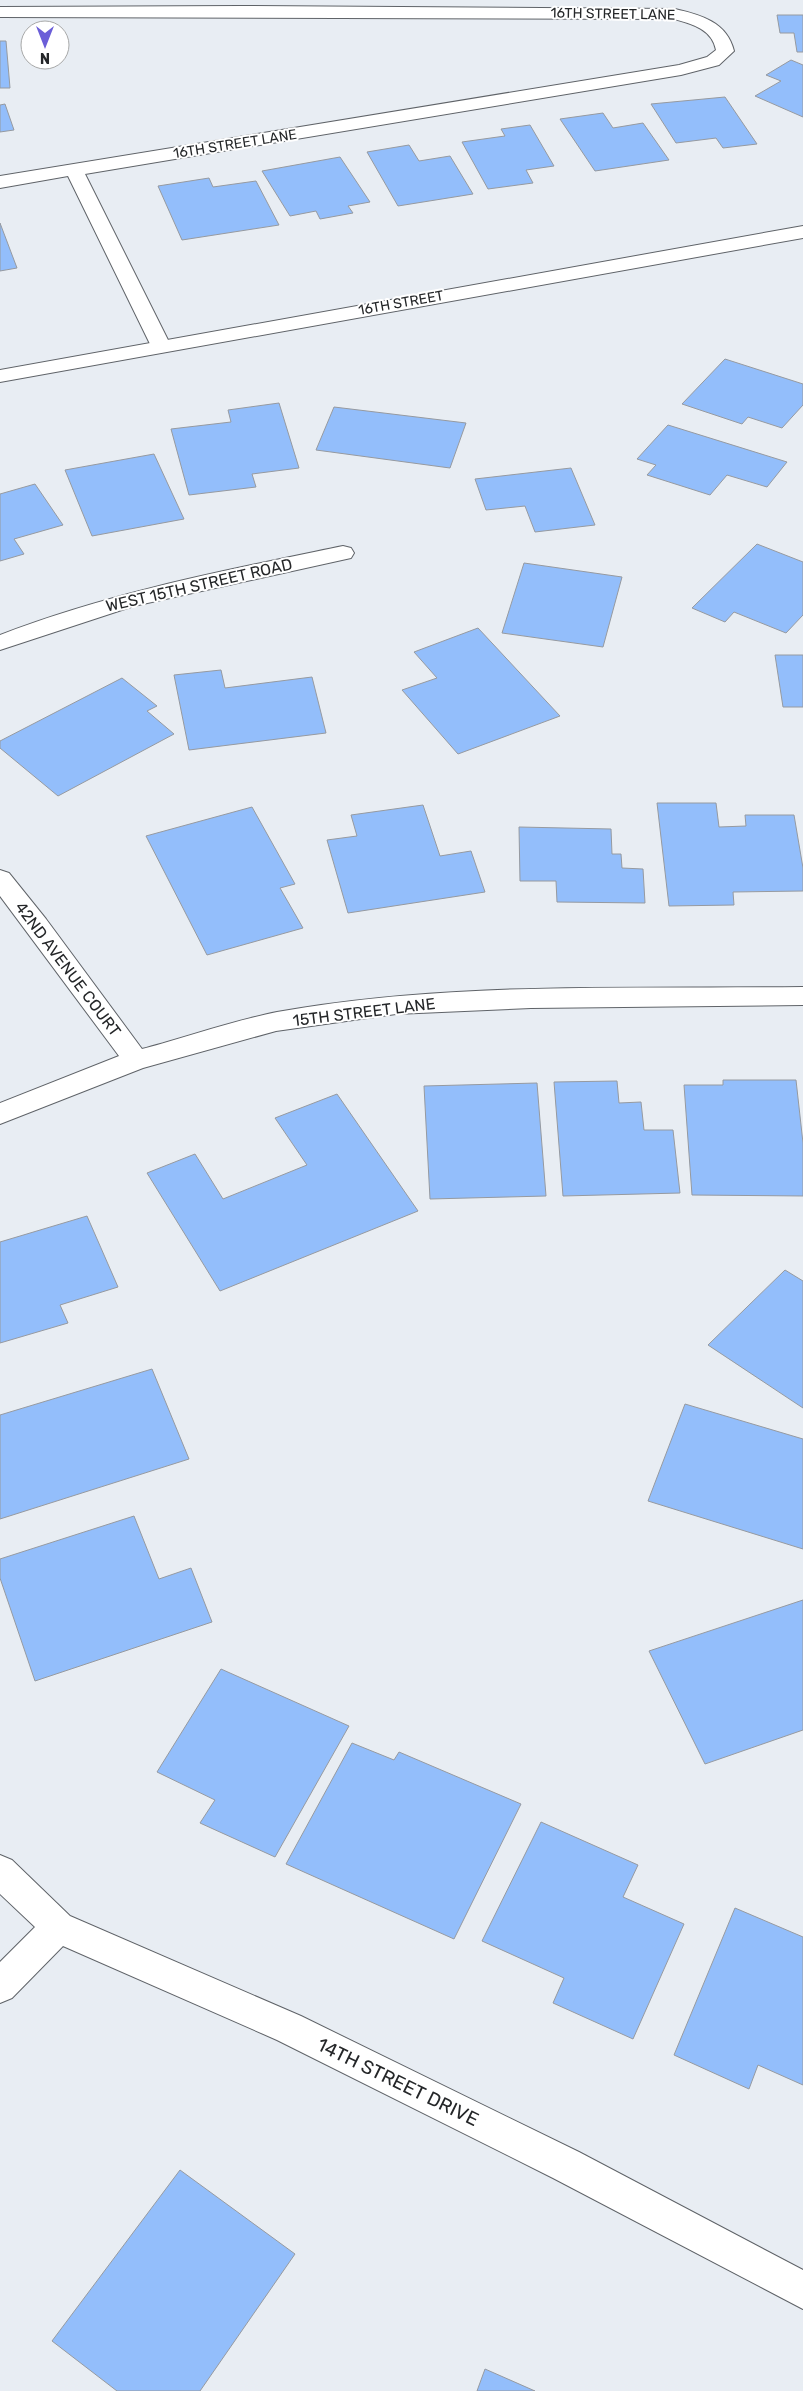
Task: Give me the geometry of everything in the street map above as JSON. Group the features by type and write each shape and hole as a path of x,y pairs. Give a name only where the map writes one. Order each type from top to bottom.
{"street":[{"name":"16TH STREET LANE","path":"0,12 240,10 675,14 697,20 714,29 724,41 725,51 713,61 681,70 0,182"},
{"path":"74,170 161,346"},
{"name":"16TH STREET","path":"0,376 803,232"},
{"name":"WEST 15TH STREET ROAD","path":"0,643 36,628 135,597 343,553"},
{"name":"42ND AVENUE COURT","path":"0,879 37,925 136,1060"},
{"name":"15TH STREET LANE","path":"0,1114 136,1060 276,1022 396,1005 531,999 803,996"},
{"name":"14TH STREET DRIVE","path":"0,1871 58,1928 298,2033 566,2165 803,2290"},
{"path":"0,1986 58,1928"}],"building":[{"path":"777,15 803,15 803,52 797,52 794,33 780,33"},
{"path":"0,41 6,41 10,88 0,88"},
{"path":"791,60 803,65 803,117 755,96 781,81 766,75"},
{"path":"725,97 757,144 723,148 716,138 676,143 651,104"},
{"path":"5,104 14,130 0,132 0,105"},
{"path":"603,113 613,128 643,123 669,160 595,171 560,119"},
{"path":"530,125 554,166 526,170 533,183 488,189 462,142 505,136 501,129"},
{"path":"409,145 419,161 450,156 473,194 398,206 367,152"},
{"path":"340,157 370,202 348,206 353,213 320,219 316,211 290,216 262,171"},
{"path":"209,178 213,187 256,181 279,225 182,240 158,186"},
{"path":"0,223 17,268 0,271"},
{"path":"725,359 803,384 803,405 782,428 748,417 742,424 682,404"},
{"path":"279,403 299,468 252,474 256,487 189,495 171,429 231,422 228,410"},
{"path":"334,407 466,423 450,468 316,450"},
{"path":"668,425 787,462 767,487 727,475 710,495 647,475 656,465 637,459"},
{"path":"154,454 184,519 92,536 65,470"},
{"path":"571,468 595,525 535,532 525,506 486,510 475,479"},
{"path":"35,484 63,525 14,539 24,554 0,561 0,494"},
{"path":"757,544 803,562 803,615 786,633 734,612 725,622 692,608"},
{"path":"524,563 622,577 603,647 502,633"},
{"path":"478,628 560,716 458,754 402,690 437,678 414,652"},
{"path":"775,655 803,655 803,707 783,707"},
{"path":"221,670 225,688 312,677 326,733 189,750 174,675"},
{"path":"122,678 157,706 147,711 174,734 58,796 0,748 0,741"},
{"path":"657,803 716,803 719,827 746,826 745,815 794,815 803,868 803,891 733,892 734,905 669,906"},
{"path":"423,805 440,856 471,851 485,892 348,913 327,840 357,836 351,815"},
{"path":"252,807 295,884 280,888 303,928 207,955 146,836"},
{"path":"519,827 611,829 612,854 621,854 622,868 643,869 645,903 557,902 556,881 520,881"},
{"path":"723,1080 796,1080 803,1143 803,1196 692,1195 684,1085 723,1085"},
{"path":"617,1081 619,1103 641,1102 644,1130 673,1130 680,1193 563,1196 554,1082"},
{"path":"537,1083 546,1196 430,1199 424,1086"},
{"path":"337,1094 418,1211 220,1291 147,1173 195,1154 223,1199 307,1165 275,1118"},
{"path":"87,1216 118,1287 60,1305 68,1323 0,1343 0,1242"},
{"path":"785,1270 803,1281 803,1408 708,1345"},
{"path":"152,1369 189,1459 0,1519 0,1415"},
{"path":"685,1404 803,1439 803,1549 648,1501"},
{"path":"134,1516 159,1579 191,1568 212,1622 35,1681 0,1578 0,1559"},
{"path":"803,1600 803,1730 705,1764 649,1651"},
{"path":"221,1669 349,1726 275,1857 200,1823 215,1800 157,1772"},
{"path":"352,1743 394,1760 399,1752 521,1804 454,1939 286,1864"},
{"path":"541,1822 638,1865 623,1897 684,1924 633,2039 553,2003 564,1978 482,1941"},
{"path":"735,1908 803,1937 803,2085 758,2065 749,2089 674,2055"},
{"path":"180,2170 295,2254 200,2391 117,2391 52,2341"},
{"path":"485,2369 535,2391 477,2391"}]}
